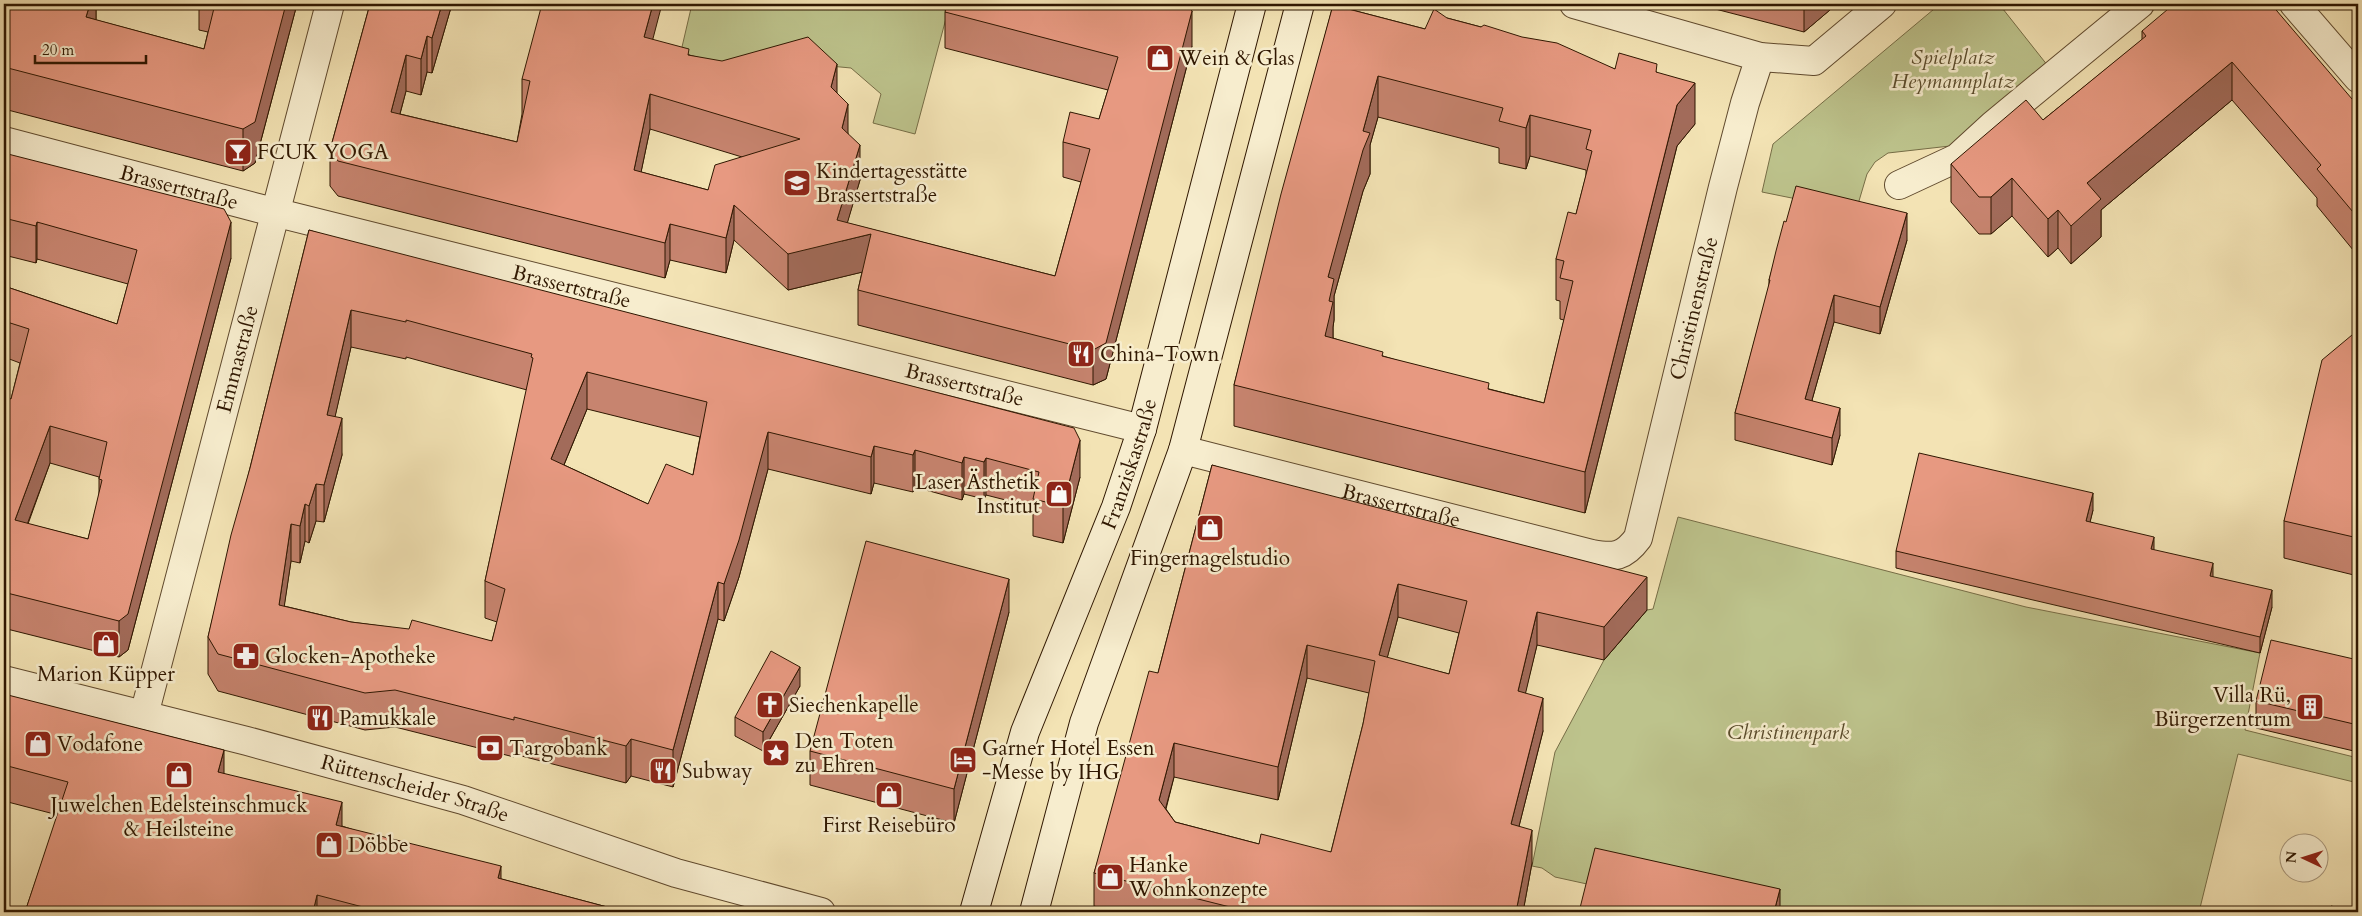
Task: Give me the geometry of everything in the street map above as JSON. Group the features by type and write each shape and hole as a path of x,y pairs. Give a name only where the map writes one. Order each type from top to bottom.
{"street":[{"name":"Emmastraße","path":"144,715 330,4"},
{"name":"Franziskastraße","path":"974,912 1025,732 1116,507 1142,429 1252,4"},
{"path":"1034,912 1084,723 1183,450 1300,4"},
{"path":"1574,4 1760,57 1814,62 1882,4"},
{"path":"1899,185 1957,158 1993,125 2140,4"},
{"path":"2294,4 2358,78"},
{"name":"Christinenstraße","path":"1620,554 1632,546 1638,538 1745,103 1760,57"},
{"name":"Brassertstraße","path":"4,141 275,212 1142,429"},
{"name":"Brassertstraße","path":"1183,450 1592,554 1611,557 1620,554"},
{"name":"Rüttenscheider Straße","path":"4,680 247,741 463,800 676,873 821,912"}],"green space":[{"path":"692,4 927,4 948,11 915,134 873,123 881,94 851,68 798,63 697,63 682,47"},
{"name":"Spielplatz Heymannplatz","path":"1940,4 1999,4 2048,66 1950,146 1888,153 1875,162 1867,174 1856,211 1762,192 1773,144"},
{"name":"Christinenpark","path":"1678,517 2026,607 2260,653 2245,730 2358,758 2358,783 2238,754 2199,912 1715,912 1555,877 1542,868 1532,866 1555,752 1604,660 1647,610 1653,609"}],"building":[{"path":"4,4 90,4 86,17 204,49 215,4 286,4 255,122 243,129 4,67"},
{"path":"370,4 442,4 432,38 427,36 421,59 406,55 391,112 517,142 530,81 522,79 542,4 653,4 644,37 689,49 688,55 722,61 808,37 837,64 831,87 848,104 842,128 860,145 837,220 1055,276 1090,149 1063,142 1070,112 1099,119 1118,57 945,12 947,4 1188,4 1192,11 1106,343 1093,350 858,290 871,234 788,254 734,205 726,238 670,224 665,243 338,161 330,150","holes":["650,94 800,139 715,165 708,190 634,170"]},
{"path":"2174,4 2271,4 2358,106 2358,218 2317,169 2321,165 2232,62 2087,183 2101,199 2071,226 2058,210 2048,219 2012,178 1991,197 1979,197 1951,164 2026,100 2043,120 2146,36 2142,31"},
{"path":"1333,5 1425,29 1434,9 1447,18 1481,27 1484,25 1522,37 1557,43 1615,69 1619,53 1657,64 1656,72 1695,83 1677,105 1585,472 1234,385 1281,194","holes":["1378,76 1503,108 1499,121 1526,128 1530,115 1591,130 1586,149 1592,151 1576,214 1568,212 1556,259 1564,261 1560,278 1573,281 1544,403 1488,389 1489,383 1382,356 1383,352 1325,336 1333,302 1329,301 1334,279 1328,277 1363,150 1370,133 1363,131"]},
{"path":"4,153 224,209 231,222 128,614 119,621 7,593 9,584 4,583 4,397 11,399 29,329 4,321 4,286 117,324 137,250 37,222 36,226 4,218","holes":["50,426 107,442 99,479 102,480 88,539 15,520"]},
{"path":"1796,186 1907,213 1880,307 1834,295 1805,399 1840,408 1832,438 1735,413 1784,221 1786,222"},
{"path":"309,230 1074,428 1080,440 1063,506 1033,499 1039,472 986,458 984,462 964,457 962,463 915,450 913,455 874,446 871,457 768,432 739,540 724,584 718,582 673,750 631,739 626,746 514,717 514,720 395,690 365,693 218,654 208,637 231,535 250,468","holes":["351,310 406,322 406,320 532,354 531,357 533,358 485,581 505,589 492,641 412,620 409,629 351,622 279,605 291,524 300,526 305,504 309,506 316,484 324,485 342,418 327,415","587,372 707,402 693,475 666,464 648,504 551,459"]},
{"path":"2358,330 2358,538 2284,521 2322,360"},
{"path":"1919,453 2093,493 2086,521 2154,537 2151,549 2213,563 2210,576 2272,590 2260,637 1896,551"},
{"path":"1212,465 1647,577 1604,627 1537,612 1518,691 1543,698 1511,824 1532,830 1516,912 1250,912 1094,873 1149,671 1158,673","holes":["1398,584 1467,601 1449,674 1379,655","1307,645 1375,661 1363,724 1331,852 1261,834 1259,844 1175,822 1159,800 1174,743 1278,767"]},
{"path":"866,541 1009,579 954,789 810,751"},
{"path":"2271,640 2358,660 2358,725 2256,701"},
{"path":"771,651 800,667 763,732 735,717"},
{"path":"4,694 224,750 218,772 342,802 336,825 501,866 498,878 626,912 382,912 317,895 313,912 25,912 68,782 4,765"},
{"path":"1595,848 1780,889 1774,912 1579,912"},
{"path":"2331,906 2357,912 2330,912"}],"place":[{"name":"Wein & Glas","path":"1160,58"},
{"name":"FCUK YOGA","path":"238,152"},
{"name":"Kindertagesstätte Brassertstraße","path":"797,183"},
{"name":"China-Town","path":"1081,354"},
{"name":"Laser Ästhetik Institut","path":"1059,494"},
{"name":"Fingernagelstudio","path":"1210,528"},
{"name":"Marion Küpper","path":"106,644"},
{"name":"Glocken-Apotheke","path":"246,656"},
{"name":"Siechenkapelle","path":"770,705"},
{"name":"Villa Rü, Bürgerzentrum","path":"2310,707"},
{"name":"Pamukkale","path":"320,718"},
{"name":"Vodafone","path":"38,744"},
{"name":"Targobank","path":"490,748"},
{"name":"Den Toten zu Ehren","path":"776,753"},
{"name":"Garner Hotel Essen -Messe by IHG","path":"963,760"},
{"name":"Subway","path":"663,771"},
{"name":"Juwelchen Edelsteinschmuck & Heilsteine","path":"179,775"},
{"name":"First Reisebüro","path":"889,795"},
{"name":"Döbbe","path":"329,845"},
{"name":"Hanke Wohnkonzepte","path":"1110,877"}]}
